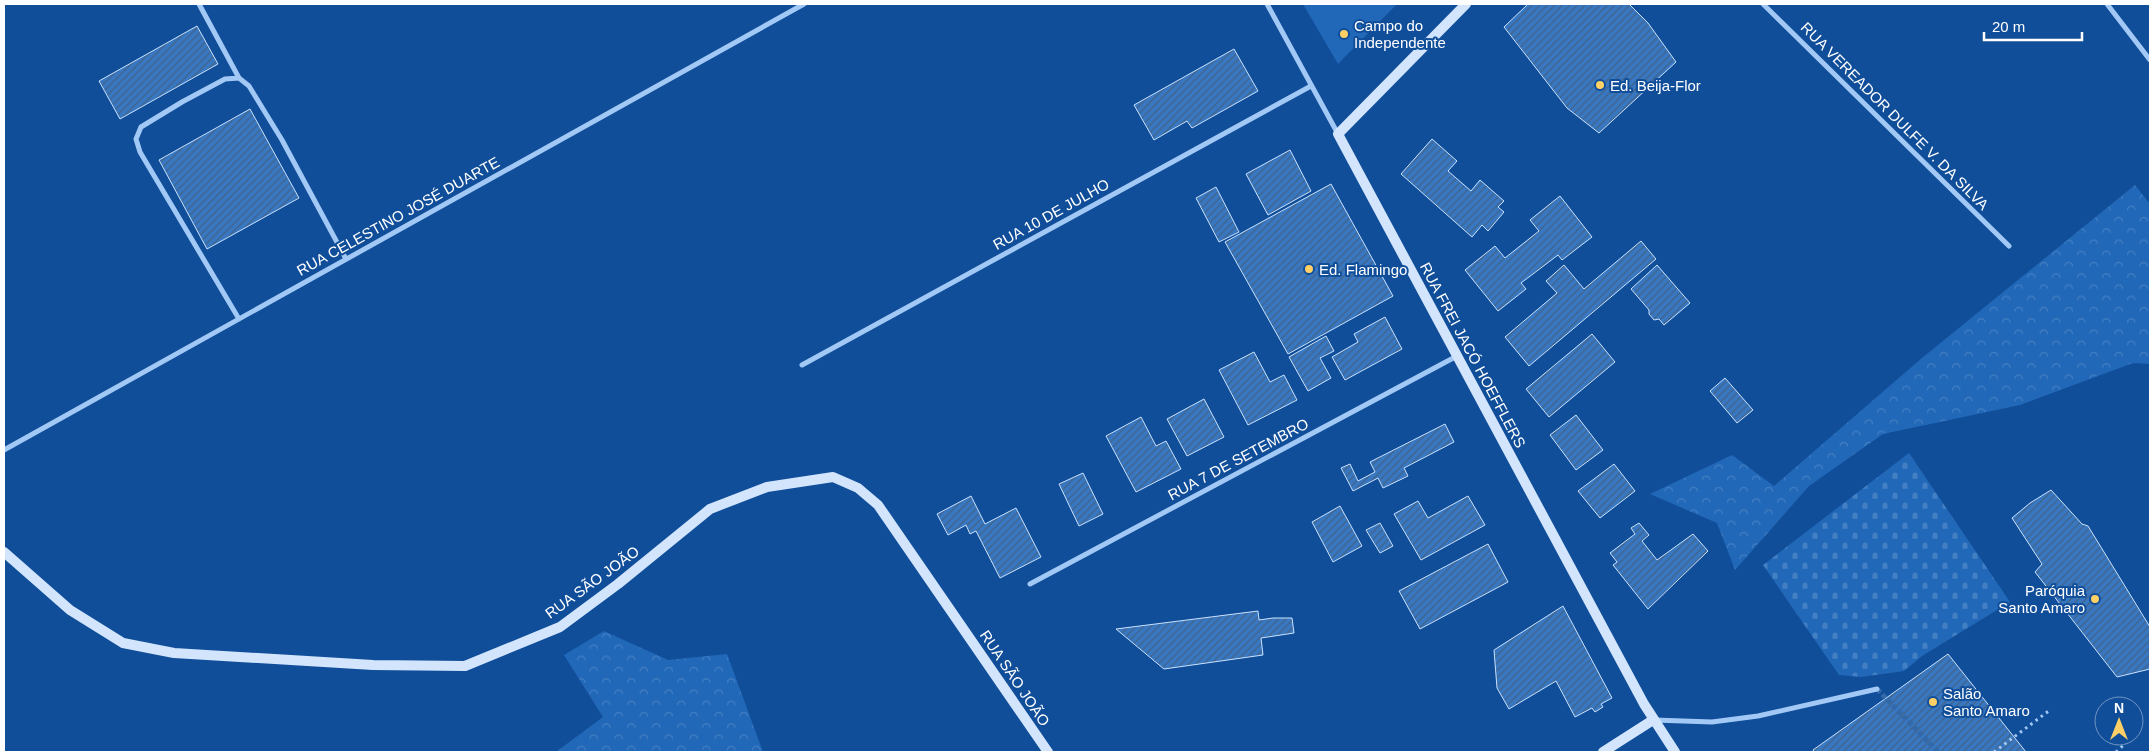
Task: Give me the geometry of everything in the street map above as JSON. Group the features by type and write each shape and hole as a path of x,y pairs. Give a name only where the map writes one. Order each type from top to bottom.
{"street":[{"path":"199,4 239,78 249,86 268,117 346,259"},
{"name":"RUA CELESTINO JOSÉ DUARTE","path":"4,450 804,4"},
{"name":"RUA FREI JACÓ HOEFFLERS","path":"1267,4 1653,720 1675,752"},
{"path":"1338,134 1466,4"},
{"name":"RUA VEREADOR DULFE V. DA SILVA","path":"1763,4 2009,246"},
{"path":"2107,4 2150,60"},
{"path":"239,78 225,79 182,102 141,127 136,139 140,152 239,319"},
{"name":"RUA 10 DE JULHO","path":"802,365 1311,86"},
{"name":"RUA 7 DE SETEMBRO","path":"1030,584 1457,356"},
{"name":"RUA SÃO JOÃO","path":"4,552 70,610 123,643 174,653 373,665 465,666 560,627 618,584 710,509 767,486 833,477 858,488 878,505 1048,752"},
{"path":"1603,752 1653,720 1712,722 1758,716 1877,689"}],"path":[{"path":"1994,752 2050,710"}],"green space":[{"name":"Campo do Independente","path":"1303,4 1397,4 1338,64"},
{"path":"2135,185 2150,204 2150,364 2133,363 2020,405 1883,434 1809,486 1735,570 1717,523 1650,494 1732,455 1774,486 1922,358"},
{"path":"1909,453 2010,602 1922,656 1904,671 1861,677 1839,675 1763,565"},
{"path":"604,631 668,660 727,654 763,752 556,752 603,717 564,655"}],"building":[{"name":"Ed. Beija-Flor","path":"1528,4 1629,4 1648,23 1676,62 1599,133 1567,108 1504,27"},
{"path":"197,26 218,64 120,119 99,81"},
{"path":"1234,49 1258,91 1192,128 1187,121 1154,140 1134,105"},
{"path":"250,109 299,198 207,249 159,160"},
{"path":"1432,139 1457,161 1448,171 1471,191 1480,180 1504,201 1498,207 1504,212 1488,231 1482,225 1472,237 1401,174"},
{"path":"1290,150 1311,191 1268,215 1246,174"},
{"name":"Ed. Flamingo","path":"1331,184 1393,296 1288,354 1225,242"},
{"path":"1216,187 1239,232 1219,242 1196,198"},
{"path":"1560,196 1592,237 1562,260 1558,255 1521,283 1526,289 1498,311 1465,270 1495,246 1505,258 1539,231 1530,220"},
{"path":"1641,241 1656,259 1529,366 1505,337 1557,293 1546,281 1564,265 1584,289"},
{"path":"1657,265 1690,303 1664,325 1659,319 1654,320 1649,314 1649,310 1631,289"},
{"path":"1385,317 1402,349 1345,380 1332,357 1358,342 1354,334"},
{"path":"1592,334 1615,362 1549,417 1526,389"},
{"path":"1326,336 1334,351 1320,358 1331,378 1308,391 1289,357"},
{"path":"1254,352 1270,382 1284,375 1297,400 1248,425 1219,370"},
{"path":"1725,378 1753,410 1737,423 1710,391"},
{"path":"1204,399 1224,437 1187,456 1167,419"},
{"path":"1576,415 1603,450 1576,470 1550,435"},
{"path":"1141,417 1156,446 1166,441 1181,469 1136,492 1106,436"},
{"path":"1445,424 1454,442 1404,468 1408,476 1383,488 1378,478 1353,491 1341,468 1350,464 1358,481 1375,472 1370,462"},
{"path":"1614,464 1635,491 1600,518 1578,491"},
{"path":"1083,473 1103,514 1079,526 1059,484"},
{"name":"Paróquia Santo Amaro","path":"2051,490 2082,524 2088,526 2150,627 2150,669 2117,677 2035,572 2042,564 2012,518 2030,503"},
{"path":"971,496 985,524 1016,508 1041,557 1000,578 976,531 970,534 966,525 948,535 937,514"},
{"path":"1468,496 1485,525 1421,560 1394,514 1418,501 1428,518"},
{"path":"1340,506 1362,546 1333,562 1312,522"},
{"path":"1380,523 1393,546 1380,553 1366,530"},
{"path":"1639,523 1649,535 1642,541 1657,560 1693,534 1708,551 1648,609 1613,565 1617,562 1610,553 1635,534 1631,528"},
{"path":"1488,544 1508,582 1420,629 1399,591"},
{"path":"1563,606 1612,698 1601,704 1603,707 1595,712 1592,708 1575,717 1556,681 1509,709 1497,688 1494,650"},
{"path":"1258,611 1259,620 1292,618 1294,633 1261,638 1263,655 1164,669 1116,629"},
{"name":"Salão Santo Amaro","path":"1948,654 2026,752 1814,752 1813,750"}],"tunnel":[{"path":"1877,689 1938,752"}],"place":[{"name":"Campo do Independente","path":"1344,34"},
{"name":"Ed. Beija-Flor","path":"1600,85"},
{"name":"Ed. Flamingo","path":"1309,269"},
{"name":"Paróquia Santo Amaro","path":"2095,599"},
{"name":"Salão Santo Amaro","path":"1933,702"}]}
